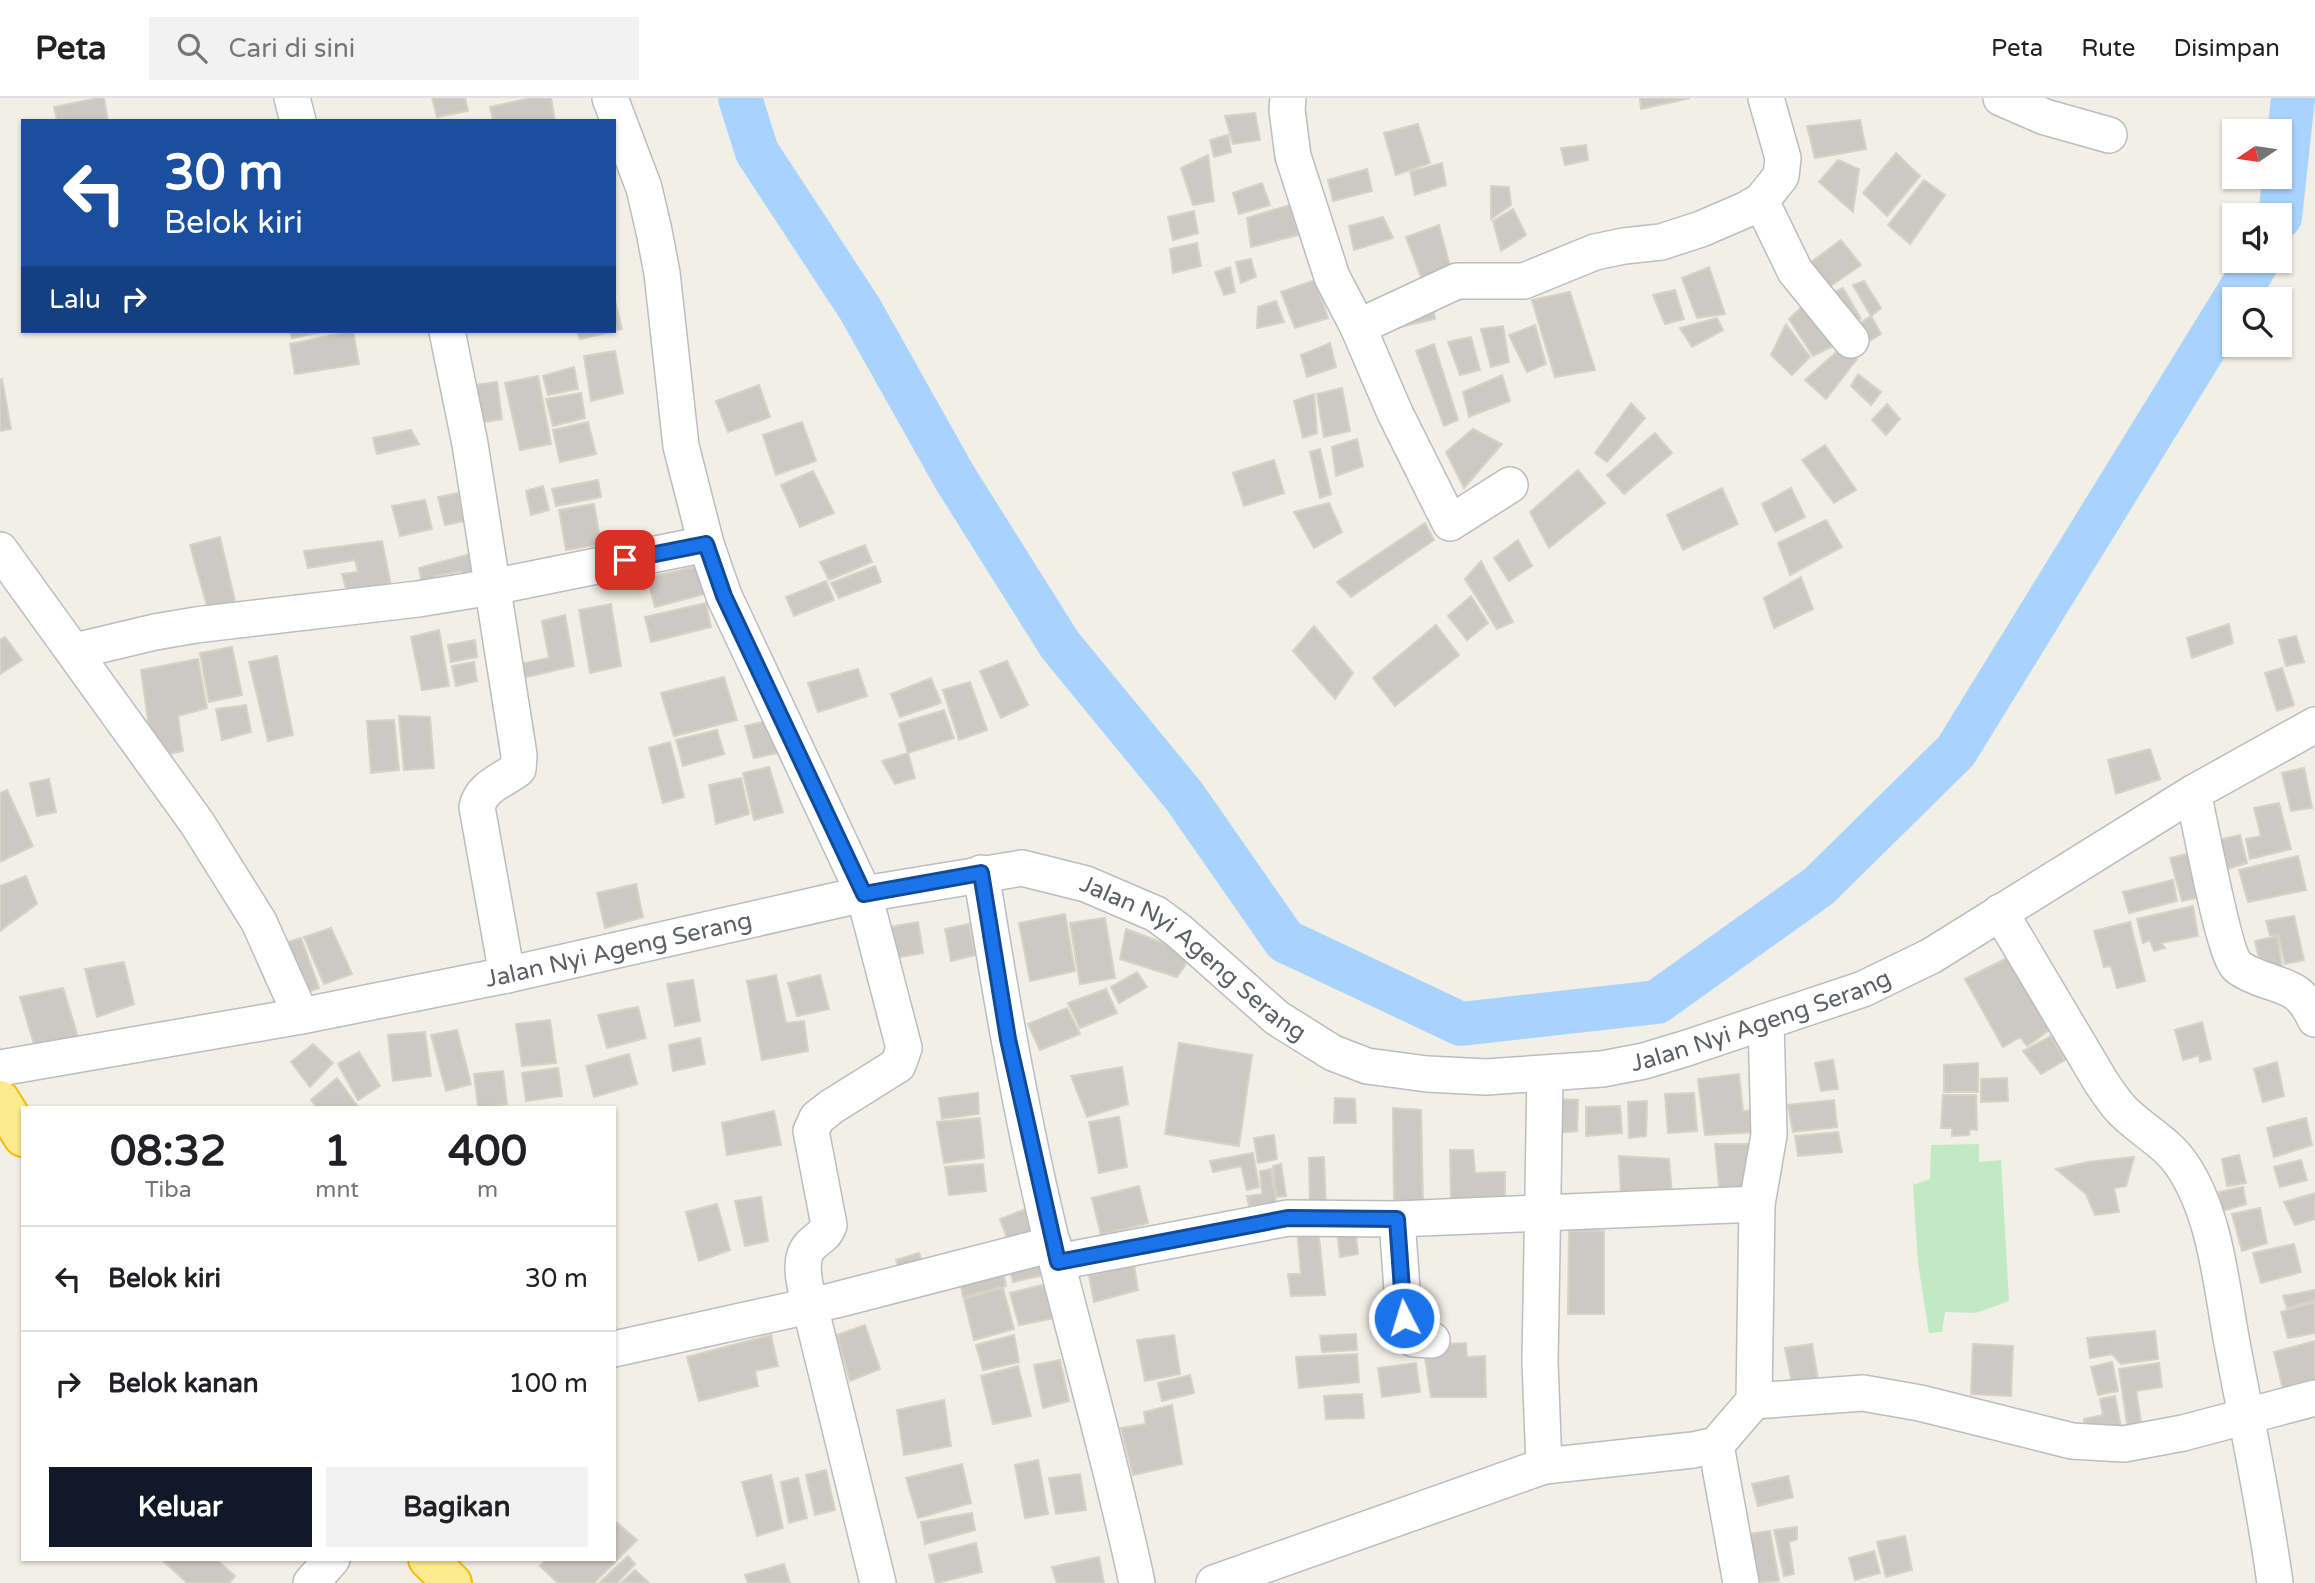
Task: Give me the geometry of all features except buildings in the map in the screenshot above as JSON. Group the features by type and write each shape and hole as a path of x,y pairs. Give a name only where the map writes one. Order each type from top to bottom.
{"highway":[{"path":"0,1100 21,1134"},
{"path":"430,1561 452,1583"}],"street":[{"path":"292,98 297,119"},
{"path":"610,98 644,188 654,232 662,273 681,446 706,544 724,596 864,894 904,1048 898,1065 831,1107 817,1118 811,1131 829,1225 826,1233 811,1244 803,1267 810,1306 878,1583"},
{"path":"1288,98 1293,156 1332,277 1450,523 1510,485"},
{"path":"1358,327 1457,281 1524,281 1595,252 1661,242 1702,229 1761,201 1781,176 1783,158 1766,98"},
{"path":"2001,98 2045,117 2109,135"},
{"path":"1761,201 1794,271 1851,340"},
{"path":"446,333 470,444 519,755 518,769 483,792 477,807 507,975"},
{"path":"75,651 196,625 418,599 492,587 706,544"},
{"path":"0,550 197,823 253,911 301,1016"},
{"name":"Jalan Nyi Ageng Serang","path":"0,1068 301,1016 507,975 864,894 1022,868 1086,884 1156,914 1277,1018 1333,1054 1367,1066 1427,1074 1486,1077 1602,1069 1644,1061 1863,989 1931,956 2193,793 2315,725"},
{"path":"2193,793 2223,930 2236,966 2310,1000"},
{"path":"981,873 1008,1039 1055,1253 1137,1583"},
{"path":"2000,912 2101,1082 2120,1109 2166,1146 2182,1164 2197,1192 2210,1230 2265,1512 2275,1583"},
{"path":"1214,1583 1544,1466 1693,1450 1716,1445 1754,1401 1757,1204 1769,1135 1766,1022"},
{"path":"1544,1466 1541,1362 1545,1075"},
{"path":"616,1349 1055,1253 1288,1218 1397,1219 1757,1204"},
{"path":"1397,1219 1404,1318 1414,1339 1432,1340"},
{"path":"1754,1401 1863,1392 2072,1441 2123,1444 2246,1418 2315,1398"},
{"path":"1716,1445 1741,1583"},
{"path":"312,1583 329,1561"}],"green space":[{"path":"1979,1144 1979,1162 2001,1160 2009,1301 1976,1313 1945,1312 1942,1332 1929,1333 1918,1263 1913,1185 1930,1179 1931,1145"}],"waterway":[{"path":"740,98 757,152 860,309 955,478 1060,645 1184,796 1285,941 1461,1024 1657,1002 1819,886 1956,751 2251,273"},
{"path":"2282,203 2293,98"}],"route":[{"path":"625,560 706,544 724,596 864,894 981,873 1008,1039 1058,1262 1288,1218 1397,1219 1404,1318"}]}
